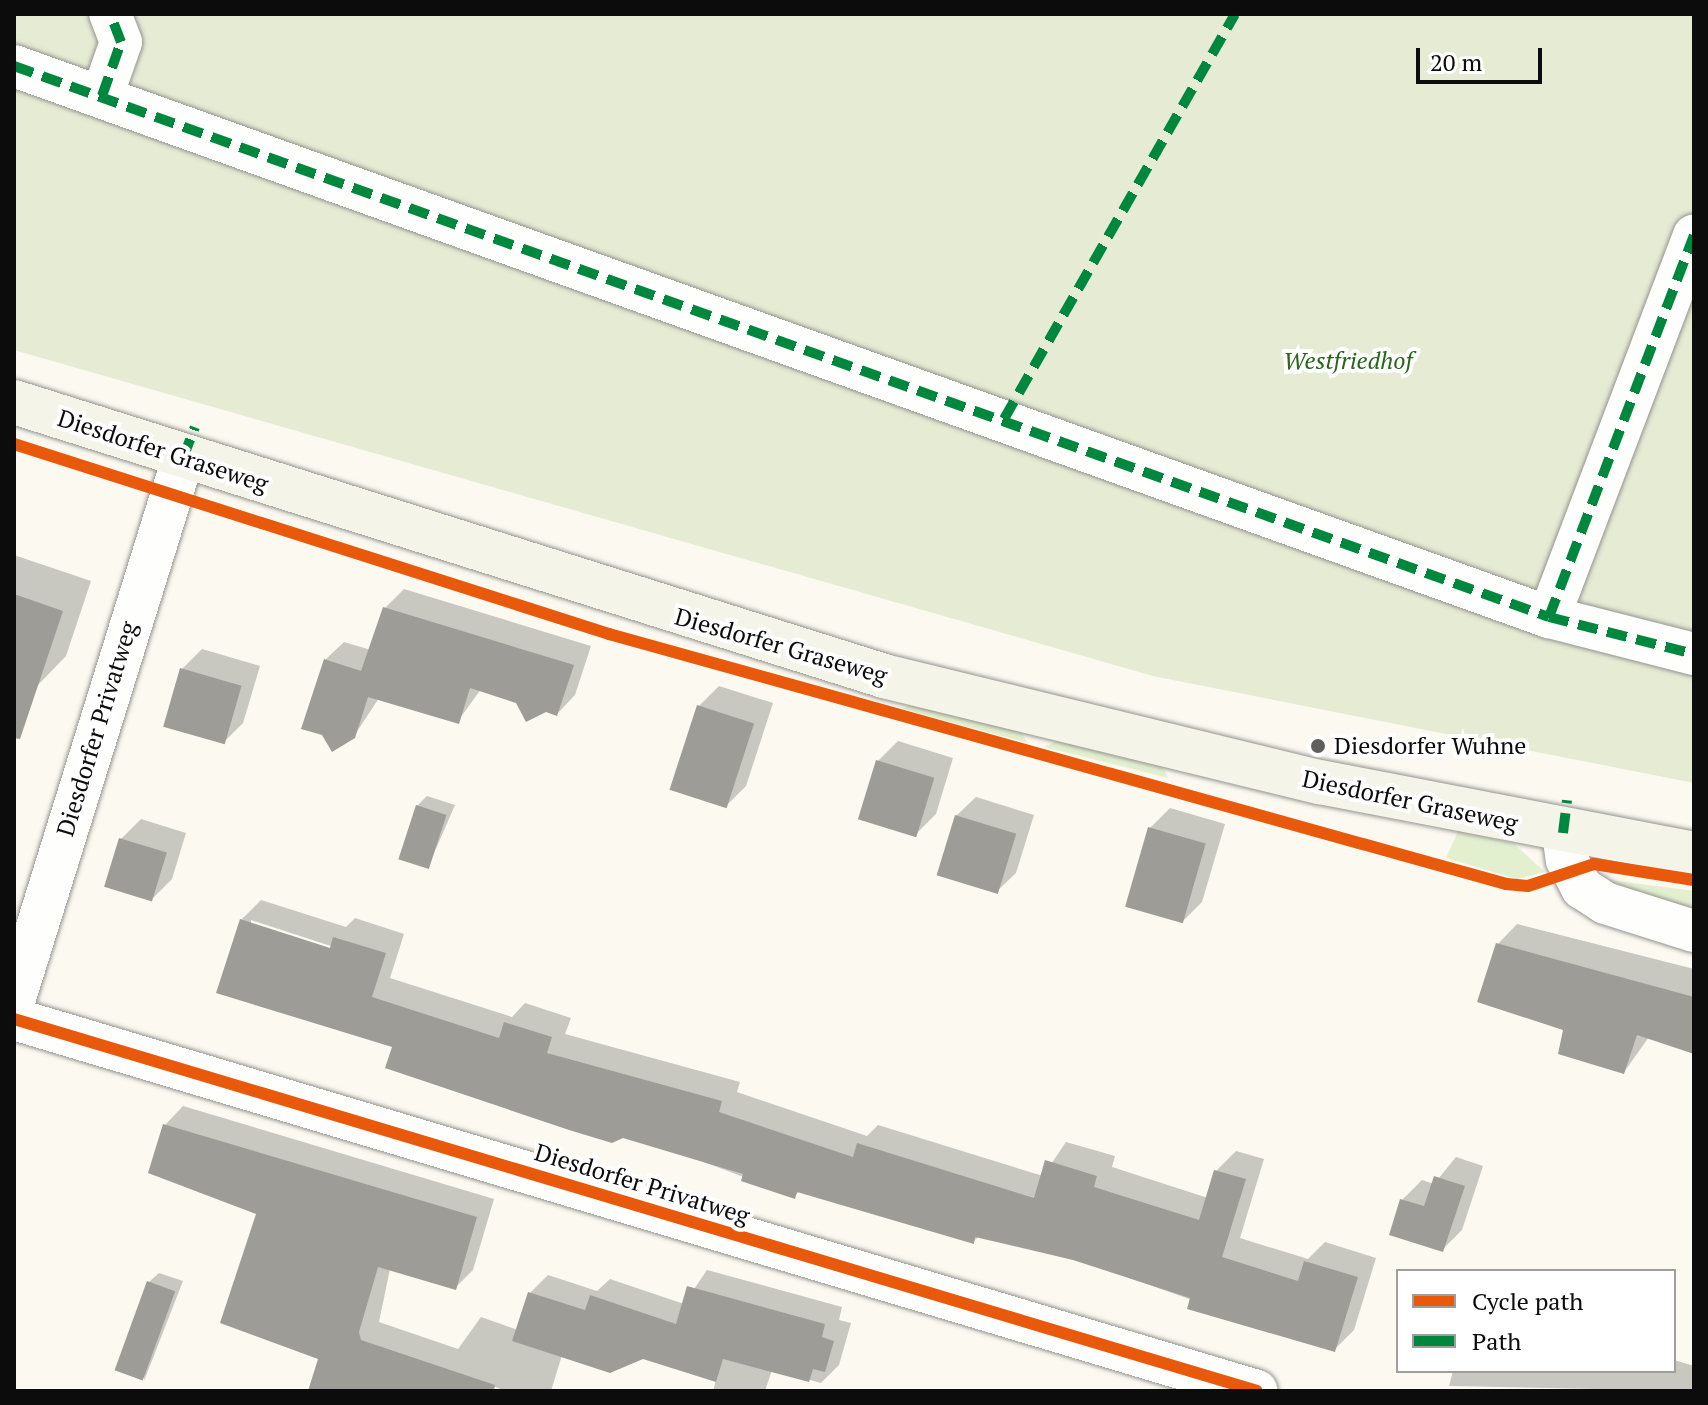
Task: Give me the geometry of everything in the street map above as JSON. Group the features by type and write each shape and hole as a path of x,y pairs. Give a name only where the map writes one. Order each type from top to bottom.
{"main road":[{"name":"Diesdorfer Graseweg","path":"14,402 183,458 884,676 1261,769 1563,833 1694,854"}],"street":[{"path":"102,96 121,42 110,14"},
{"path":"14,66 1549,617 1694,654"},
{"path":"1549,617 1694,236"},
{"name":"Diesdorfer Privatweg","path":"14,1001 183,458"},
{"path":"1563,833 1564,851 1582,888 1605,903 1694,931"},
{"name":"Diesdorfer Privatweg","path":"14,1019 1257,1391"}],"green space":[{"name":"Westfriedhof","path":"14,14 1694,14 1694,783 1153,676 14,350"},
{"path":"913,703 1021,730 1027,743 902,709"},
{"path":"1060,740 1162,765 1168,778 1044,747"},
{"path":"1458,831 1514,844 1545,872 1517,879 1446,858"},
{"path":"1603,879 1694,891 1694,912 1624,891"}],"building":[{"path":"14,594 63,611 20,739 14,738"},
{"path":"383,607 574,665 557,716 546,712 526,722 516,703 470,688 459,724 368,697 355,738 332,752 322,735 301,729 324,659 361,671"},
{"path":"180,668 242,686 225,744 163,727"},
{"path":"697,705 754,724 727,808 669,790"},
{"path":"876,760 934,778 916,837 858,819"},
{"path":"416,805 446,815 429,869 398,859"},
{"path":"955,815 1016,834 998,894 937,875"},
{"path":"1148,827 1206,844 1183,923 1125,907"},
{"path":"119,838 167,853 152,901 104,887"},
{"path":"240,919 330,948 333,937 386,953 372,997 499,1038 504,1022 552,1037 547,1053 722,1101 719,1112 853,1157 857,1143 1034,1198 1045,1160 1097,1176 1094,1187 1199,1220 1214,1170 1246,1179 1222,1257 1298,1281 1304,1261 1358,1277 1335,1352 1187,1309 1190,1298 1073,1260 975,1237 974,1244 797,1192 795,1199 741,1181 743,1174 623,1138 612,1143 385,1068 392,1047 216,993"},
{"path":"1496,943 1694,997 1694,1054 1637,1035 1624,1074 1558,1054 1563,1030 1477,1002"},
{"path":"163,1124 477,1217 456,1290 378,1267 359,1332 361,1340 495,1385 494,1391 308,1391 318,1359 220,1323 256,1214 148,1173"},
{"path":"1434,1176 1465,1186 1443,1252 1389,1235 1400,1199 1424,1206"},
{"path":"147,1281 175,1291 143,1381 115,1370"},
{"path":"687,1286 825,1324 822,1337 834,1341 825,1372 813,1369 809,1382 723,1359 716,1382 643,1359 610,1373 512,1341 528,1292 585,1310 590,1295 676,1324"}],"marked path":[{"path":"102,96 121,42 110,14"},
{"path":"1004,419 1235,14"},
{"path":"14,66 1549,617 1694,654"},
{"path":"1549,617 1694,236"},
{"path":"183,458 195,427"},
{"path":"1563,833 1567,800"}],"cycle path":[{"path":"14,444 609,634 1506,884 1528,886 1594,864 1694,880"},
{"path":"14,1019 1257,1391"}],"place":[{"name":"Diesdorfer Wuhne","path":"1318,746"}]}
